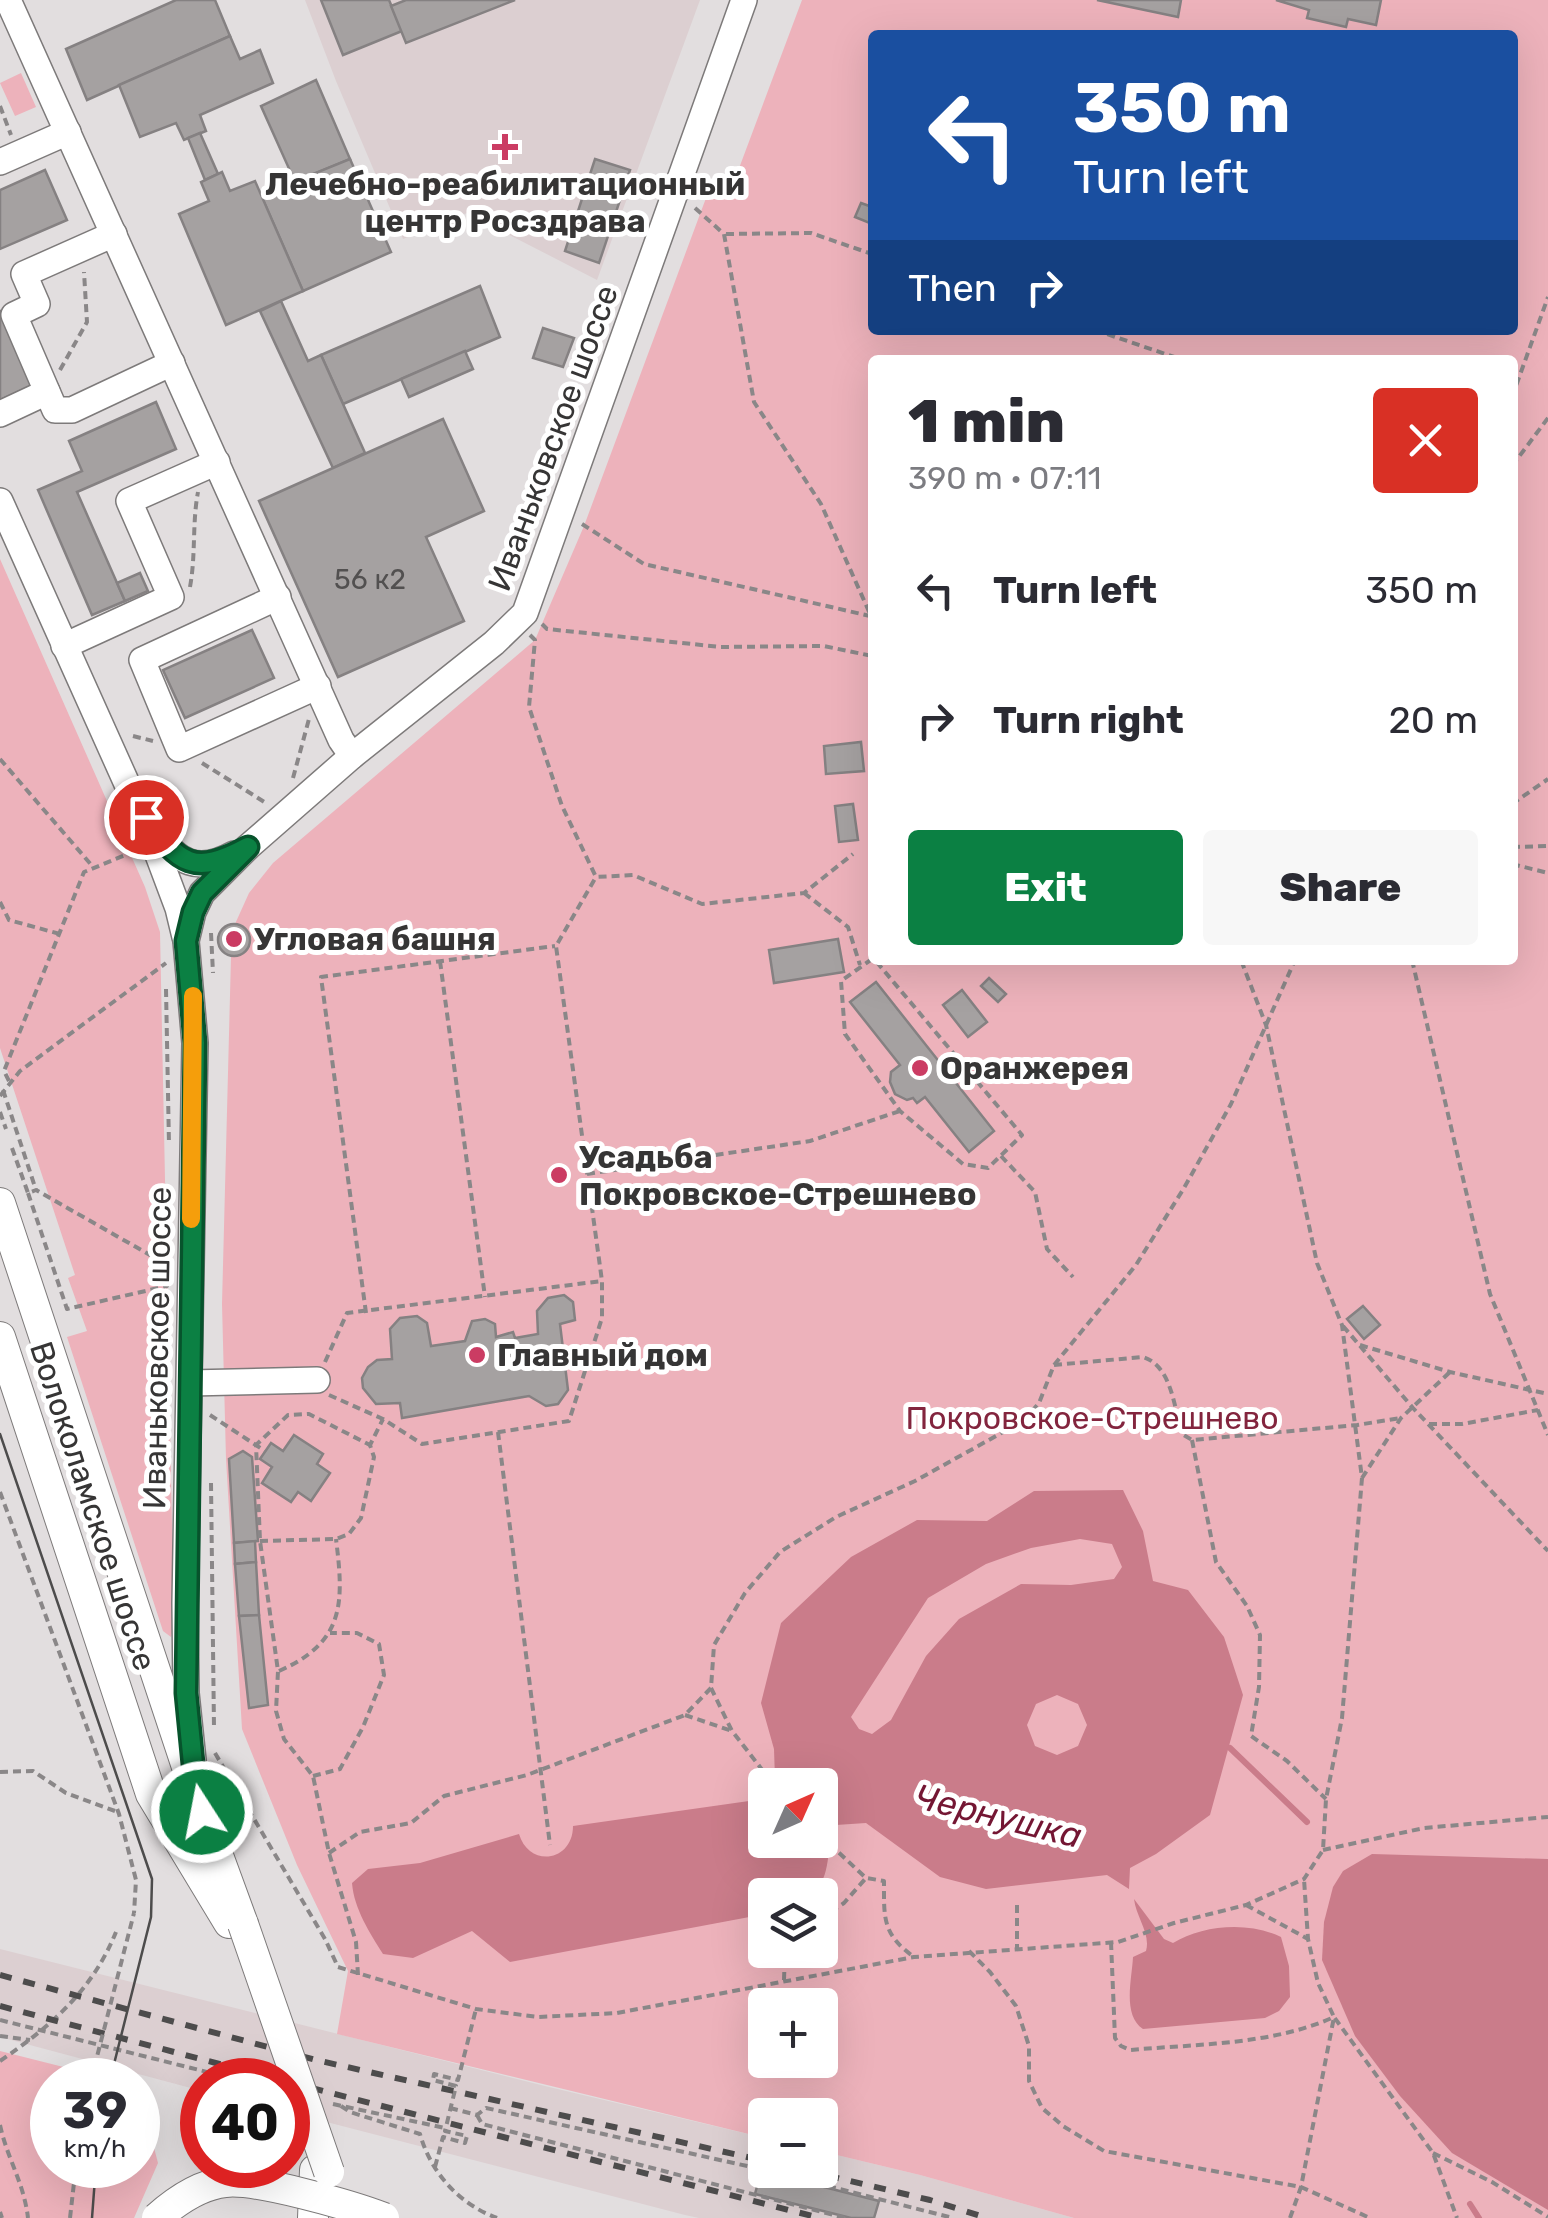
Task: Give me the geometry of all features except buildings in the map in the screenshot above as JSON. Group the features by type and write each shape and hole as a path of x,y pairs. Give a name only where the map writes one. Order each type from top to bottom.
{"main road":[{"name":"Волоколамское шоссе","path":"14,1198 277,2058"},
{"name":"Волоколамское шоссе","path":"3,1356 151,1794 236,1924 322,2171 313,2218"},
{"name":"Волоколамское шоссе","path":"310,2143 344,2218"},
{"path":"158,2218 174,2202 199,2189 224,2182 248,2182 384,2218"}],"street":[{"name":"Иваньковское шоссе","path":"202,1812 186,1693 195,1043 186,941 202,893 248,847 526,613 744,0"},
{"path":"7,8 68,132 172,364 210,465 278,597 341,740 352,756"},
{"path":"9,158 68,132"},
{"path":"114,234 24,274 37,304 14,316 55,410 64,412 172,364"},
{"path":"0,414 47,392"},
{"path":"64,646 171,597 129,502 210,465"},
{"path":"0,500 168,879 186,941"},
{"path":"278,597 142,660 179,749 318,686"},
{"name":"Иваньковское шоссе","path":"131,793 162,841 184,861 210,864 248,847"},
{"path":"190,1383 317,1380"}],"path":[{"path":"0,106 9,158"},
{"path":"679,186 700,215 724,234 811,233 868,253"},
{"path":"724,234 754,402 822,504 868,607"},
{"path":"47,392 87,322 82,247"},
{"path":"1518,380 1548,297"},
{"path":"1110,335 1168,355"},
{"path":"1518,458 1548,418"},
{"path":"189,590 196,554 194,510 210,465"},
{"path":"584,526 644,564 868,615"},
{"path":"526,613 548,629 721,647 824,646 868,655"},
{"path":"535,640 529,707 562,806 596,877"},
{"path":"292,782 318,686"},
{"path":"132,736 179,749 266,803"},
{"path":"0,759 94,868 84,872 4,1071 9,1081"},
{"path":"1518,800 1548,779"},
{"path":"1518,847 1548,846"},
{"path":"596,877 633,875 702,904 804,893 853,854"},
{"path":"1518,865 1548,872"},
{"path":"596,877 556,946 602,1281 602,1318 569,1420 422,1444 384,1419 324,1394 317,1380 347,1313 602,1281"},
{"path":"804,893 848,927 860,967"},
{"path":"0,902 9,920 60,934"},
{"path":"366,1313 321,977 556,946"},
{"path":"440,961 485,1297"},
{"path":"868,962 842,982 846,1034 900,1111 964,1164 988,1168 1022,1135 879,965"},
{"path":"170,1153 166,963 9,1081 2,1093 36,1190 172,1268"},
{"path":"214,1750 338,1967 476,2009 538,2017 617,2013 914,1957 1118,1942 1246,1905 1304,1879 1323,1850 1326,1799 1342,1718 1362,1478 1342,1325 1317,1263 1266,1025 1243,965"},
{"path":"761,1768 732,1732 711,1688 714,1646 745,1593 780,1552 836,1516 914,1481 1024,1421 1039,1403 1054,1365 1136,1266 1232,1104 1293,965"},
{"path":"1413,965 1490,1294 1548,1435"},
{"path":"587,1174 810,1141 900,1111"},
{"path":"0,1112 6,1130"},
{"path":"12,1148 14,1198 67,1309 167,1286"},
{"path":"1000,1156 1035,1192 1046,1249 1073,1277"},
{"path":"14,1198 36,1190"},
{"path":"1342,1325 1413,1408 1548,1551"},
{"path":"1360,1345 1450,1372 1548,1394"},
{"path":"1054,1365 1144,1357 1155,1361 1164,1371 1182,1434 1192,1440 1401,1418"},
{"path":"1362,1478 1401,1418 1450,1372"},
{"path":"1428,1424 1462,1424 1538,1410"},
{"path":"256,1445 288,1416 309,1414 370,1445 374,1457 361,1518 349,1534 336,1540 260,1541"},
{"path":"210,1415 265,1451"},
{"path":"370,1445 384,1419"},
{"path":"498,1432 550,1845"},
{"path":"1192,1440 1216,1562 1247,1606 1260,1635 1259,1686 1251,1736 1288,1761 1326,1799"},
{"path":"256,1445 260,1541 278,1671 276,1711 284,1739 313,1776 329,1853 356,1942 358,1975"},
{"path":"0,1492 118,1814 136,1880 134,1912 98,2058"},
{"path":"278,1671 303,1660 330,1633 342,1591 336,1540"},
{"path":"313,1776 340,1769 363,1727 384,1675 379,1644 356,1633 330,1633"},
{"path":"329,1853 360,1832 411,1823 444,1796 541,1770 685,1715 711,1688"},
{"path":"685,1715 732,1732"},
{"path":"0,1772 33,1771 66,1793 118,1814"},
{"path":"1323,1850 1424,1828 1548,1817"},
{"path":"838,1852 866,1878 884,1880 886,1929 897,1945 914,1957"},
{"path":"838,1907 866,1878"},
{"path":"1304,1879 1308,1939 1318,1983 1334,2017 1433,2153 1458,2218"},
{"path":"1017,1905 1017,1948"},
{"path":"1246,1905 1308,1939"},
{"path":"0,2061 40,2032 86,1988 116,1932"},
{"path":"1111,1942 1115,2038 1130,2050 1260,2038 1304,2030 1334,2017"},
{"path":"969,1951 1016,2006 1029,2046 1029,2081 1042,2108 1064,2126 1104,2151 1301,2187 1370,2218"},
{"path":"784,1968 784,1980"},
{"path":"435,2167 443,2137 465,2143 467,2136 444,2131 456,2086 433,2080 434,2074 458,2080 476,2009"},
{"path":"1290,2218 1301,2187 1334,2017"},
{"path":"0,2020 180,2066"},
{"path":"0,2036 30,2040"},
{"path":"324,2101 445,2128"},
{"path":"342,2106 420,2134 426,2154 452,2192 497,2218"},
{"path":"450,2108 477,2115 482,2124 845,2218"},
{"path":"477,2115 486,2108 748,2166"},
{"path":"0,2125 4,2144 25,2190 28,2218"},
{"path":"0,2150 4,2144"},
{"path":"1433,2153 1492,2182 1548,2217"},
{"path":"70,2218 73,2188"},
{"path":"836,2188 953,2218"}],"shaded area":[{"name":"Лечебно-реабилитационный центр Росздрава","path":"305,0 700,0 597,280 467,213 403,239"},
{"path":"0,1949 748,2134 748,2188 838,2188 838,2155 1074,2218 699,2218 310,2118 310,2058 180,2058 180,2085 160,2080 160,2058 79,2058 0,2037"}],"green space":[{"name":"Покровское-Стрешнево","path":"802,0 1548,0 1548,2218 1074,2218 838,2155 838,2098 748,2098 748,2134 337,2034 348,1971 297,1865 242,1729 226,1459 222,1304 231,957 242,954 250,942 245,928 235,924 249,893 273,863 535,640 584,526 709,190 735,179"},
{"path":"21,73 36,107 15,116 0,83"},
{"path":"0,559 145,887 160,932 174,1625 171,1637 163,1631 67,1337 87,1331 68,1278 75,1275 0,1048"},
{"path":"0,2051 30,2059 30,2188 147,2188 134,2218 0,2218"}],"water":[{"name":"Чернушка","path":"1123,1490 1143,1531 1153,1581 1188,1590 1224,1637 1243,1695 1210,1815 1130,1868 1129,1889 1107,1875 986,1889 940,1877 866,1823 838,1825 838,1768 775,1768 774,1749 761,1703 781,1623 851,1557 917,1520 987,1521 1034,1491","holes":["1080,1539 1112,1544 1122,1567 1114,1579 1071,1585 1021,1584 959,1619 926,1656 891,1720 872,1734 859,1729 851,1717 928,1598 986,1564 1031,1548","1057,1695 1078,1704 1087,1725 1078,1746 1057,1755 1035,1746 1027,1725 1036,1704"]},
{"path":"748,1801 748,1858 828,1858 826,1871 823,1878 748,1878 748,1917 510,1962 472,1931 413,1958 383,1954 363,1920 352,1883 368,1869 420,1863 519,1834 532,1852 550,1856 566,1847 573,1826"},
{"path":"1372,1854 1548,1859 1548,2210 1452,2153 1400,2096 1355,2036 1322,1960 1324,1922 1333,1887 1343,1871"},
{"path":"1134,1899 1164,1939 1173,1943 1198,1932 1226,1927 1255,1929 1281,1937 1289,1966 1290,1997 1279,2011 1265,2018 1143,2029 1136,2023 1130,2006 1133,1957 1146,1951 1147,1945"}],"waterway":[{"path":"1230,1748 1307,1822"},
{"path":"1470,2204 1479,2218"}],"tram line":[{"path":"0,1434 152,1879 151,1917 116,2058"},
{"path":"92,2218 94,2188"}],"railway":[{"path":"0,1975 316,2060 748,2157"},
{"path":"0,2006 197,2058"},
{"path":"310,2088 820,2218"},
{"path":"838,2178 987,2218"}],"slow traffic":[{"path":"191,1219 193,996"}],"place":[{"name":"Лечебно-реабилитационный центр Росздрава","path":"505,147"},
{"name":"Угловая башня","path":"234,939"},
{"name":"Оранжерея","path":"920,1068"},
{"name":"Усадьба Покровское-Стрешнево","path":"559,1175"},
{"name":"Главный дом","path":"477,1355"}],"route":[{"path":"146,817 162,841 193,865 223,860 248,847 202,893 186,941 195,1043 186,1693 202,1812"}]}
